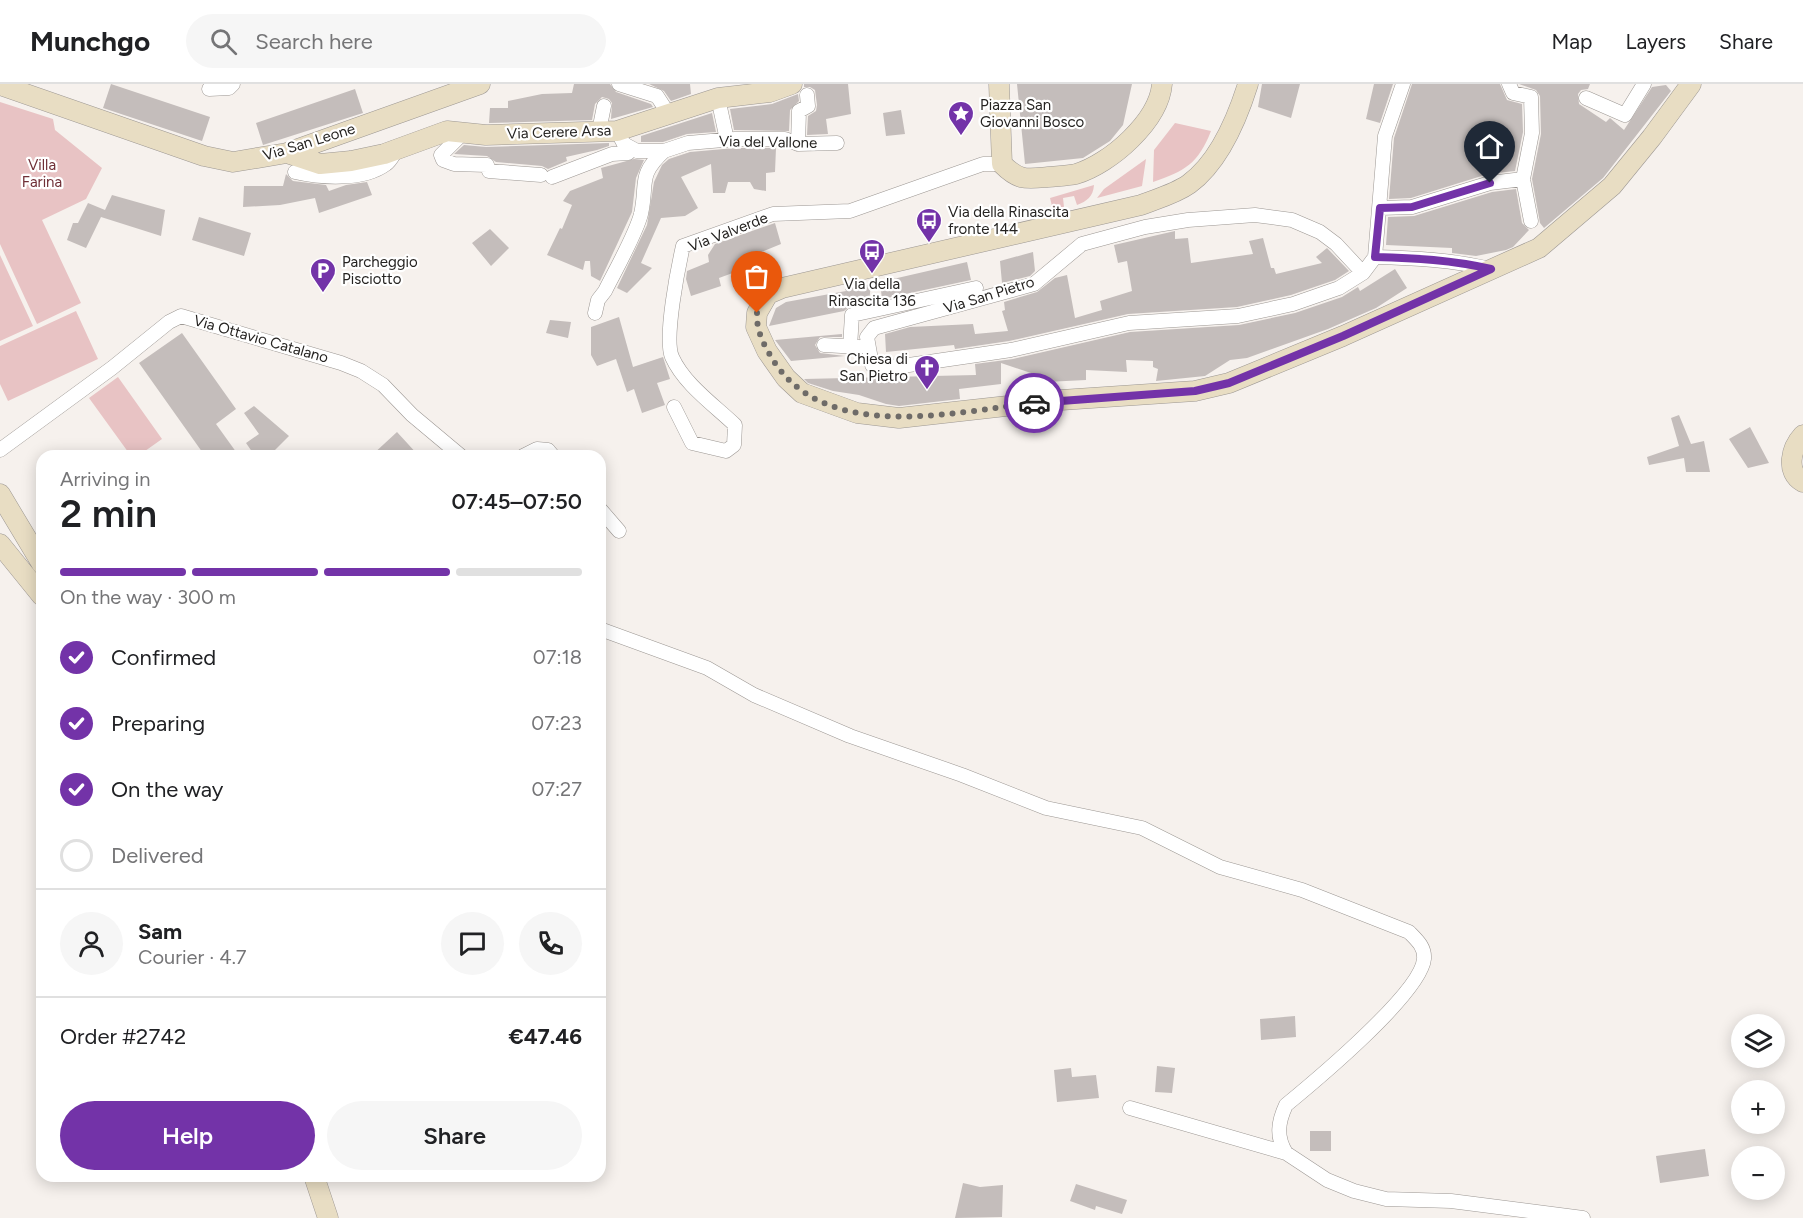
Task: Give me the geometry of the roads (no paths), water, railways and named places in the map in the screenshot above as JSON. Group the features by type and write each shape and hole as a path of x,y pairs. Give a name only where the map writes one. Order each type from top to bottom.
{"street":[{"path":"209,89 229,88 233,84"},
{"name":"Via San Leone","path":"0,85 204,156 233,162 287,153 480,84"},
{"path":"619,84 657,96 668,113"},
{"path":"999,84 1002,164 1013,176 1025,179 1075,174 1115,154 1137,131 1156,105 1162,84"},
{"path":"1248,84 1230,129 1213,158 1188,185 1141,205 782,288 768,294 757,313 756,327 767,351 786,378 802,393 857,413 899,418 1061,400 1195,391 1229,383 1343,336 1539,248 1612,186 1691,84"},
{"path":"824,345 867,347 872,365 880,367 932,362 1011,350 1130,323 1238,316 1293,304 1338,288 1363,273 1375,257 1385,136 1403,84"},
{"path":"1509,84 1513,93 1531,97 1532,133 1523,179 1531,220"},
{"path":"1586,98 1625,115 1644,84"},
{"path":"798,144 799,111 808,106 802,87"},
{"name":"Via Cerere Arsa","path":"287,153 302,160 320,164 351,161 397,149 447,132 486,135 608,131 718,98 802,87"},
{"path":"718,98 727,140"},
{"path":"464,132 441,155 443,160 454,164 487,165 489,171 546,176 612,154 628,153 629,148 608,131 604,106"},
{"name":"Via del Vallone","path":"629,148 664,152 688,143 727,140 785,140 798,144 837,142"},
{"path":"295,172 330,177 351,176 387,164 397,149"},
{"path":"595,312 598,300 605,291 641,215 643,188 649,165 664,152"},
{"name":"Via Valverde","path":"674,407 692,443 726,451 735,445 735,425 683,375 671,355 669,340 683,246 773,214 850,211 983,164 1002,164"},
{"path":"1380,208 1412,207 1490,183 1523,179"},
{"name":"Via San Pietro","path":"867,347 867,337 874,328 1034,284 1082,244 1145,227 1188,220 1255,215 1292,220 1307,225 1328,238 1363,273"},
{"path":"1375,257 1422,258 1491,269"},
{"path":"850,347 852,315 976,288"},
{"name":"Via Ottavio Catalano","path":"0,450 112,368 169,322 181,316 341,363 361,371 382,385 412,415 454,450"},
{"path":"1803,435 1795,444 1792,468 1796,478 1803,482"},
{"path":"0,494 36,554"},
{"path":"606,516 620,531"},
{"path":"0,544 36,589"},
{"path":"606,631 707,668 754,695 850,736 962,775 1046,808 1142,828 1220,867 1302,890 1409,932 1421,946 1424,957 1422,966 1403,995 1373,1029 1286,1105 1279,1119 1280,1143 1286,1154"},
{"path":"1130,1108 1286,1154 1328,1180 1354,1191 1386,1198 1451,1201 1578,1215 1583,1218"},
{"path":"316,1182 328,1218"}],"place":[{"name":"Piazza San Giovanni Bosco","path":"961,137"},
{"name":"Via della Rinascita fronte 144","path":"929,244"},
{"name":"Via della Rinascita 136","path":"872,275"},
{"name":"Parcheggio Pisciotto","path":"323,294"},
{"name":"Chiesa di San Pietro","path":"927,391"}],"park label":[{"name":"Villa Farina","path":"42,174"}]}
